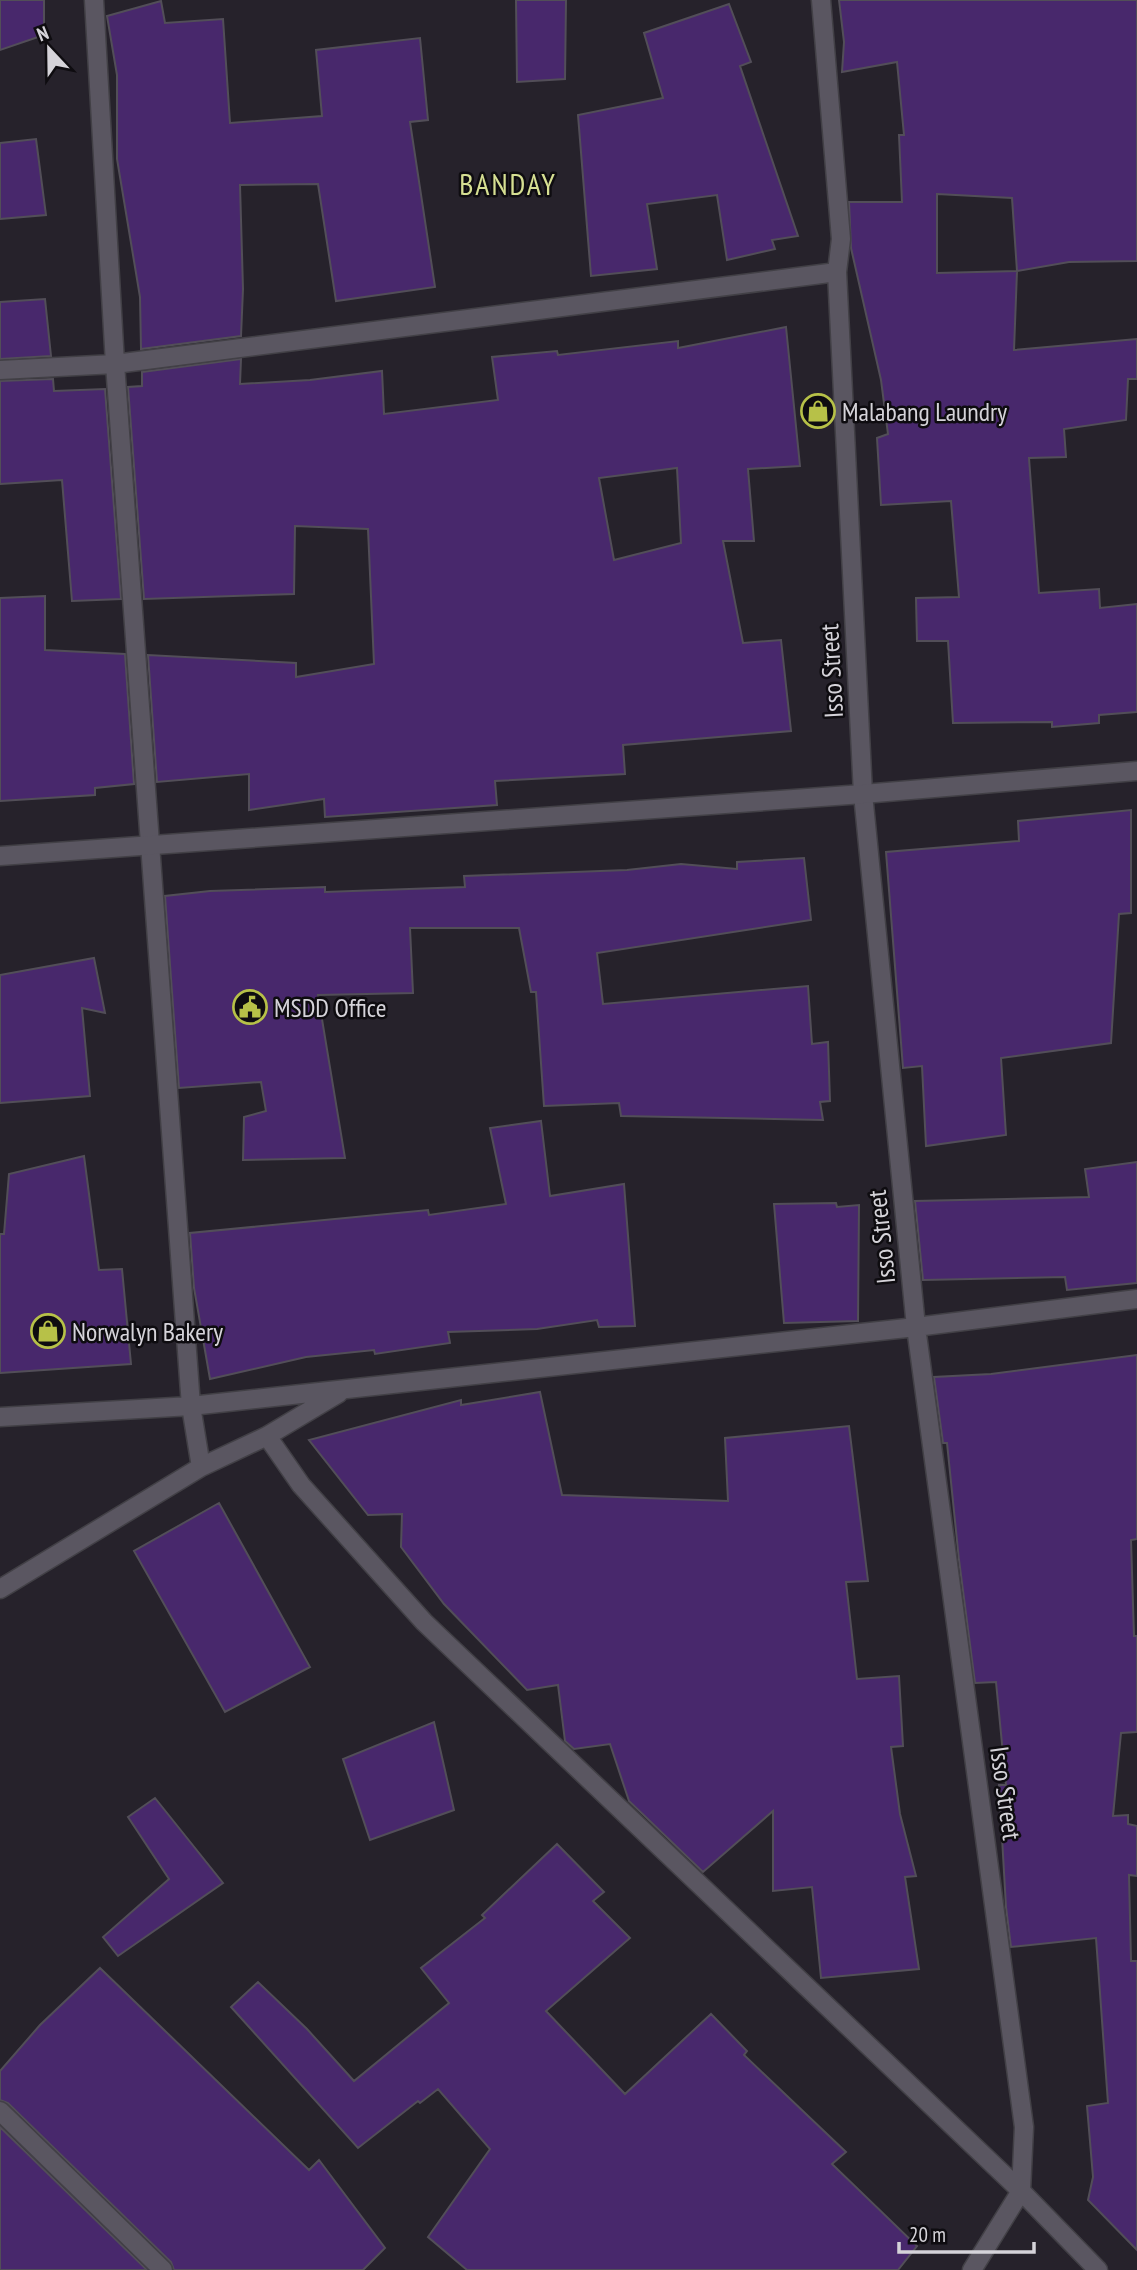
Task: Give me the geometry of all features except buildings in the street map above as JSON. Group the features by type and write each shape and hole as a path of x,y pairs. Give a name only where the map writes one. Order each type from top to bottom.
{"street":[{"path":"94,0 115,364 150,846 191,1406 201,1466"},
{"name":"Isso Street","path":"821,0 841,239 837,272 863,793 916,1326 1024,2127 1021,2191"},
{"path":"0,370 115,364 837,272"},
{"path":"0,856 1137,771"},
{"path":"0,1417 191,1406 1137,1299"},
{"path":"0,1589 201,1466 267,1436 344,1390"},
{"path":"267,1436 301,1485 424,1622 1021,2191 1098,2270"},
{"path":"0,2111 163,2270"},
{"path":"972,2270 1021,2191"}],"place":[{"name":"Malabang Laundry","path":"818,411"},
{"name":"MSDD Office","path":"250,1007"},
{"name":"Norwalyn Bakery","path":"48,1331"}],"district":[{"name":"BANDAY","path":"508,183"}]}
